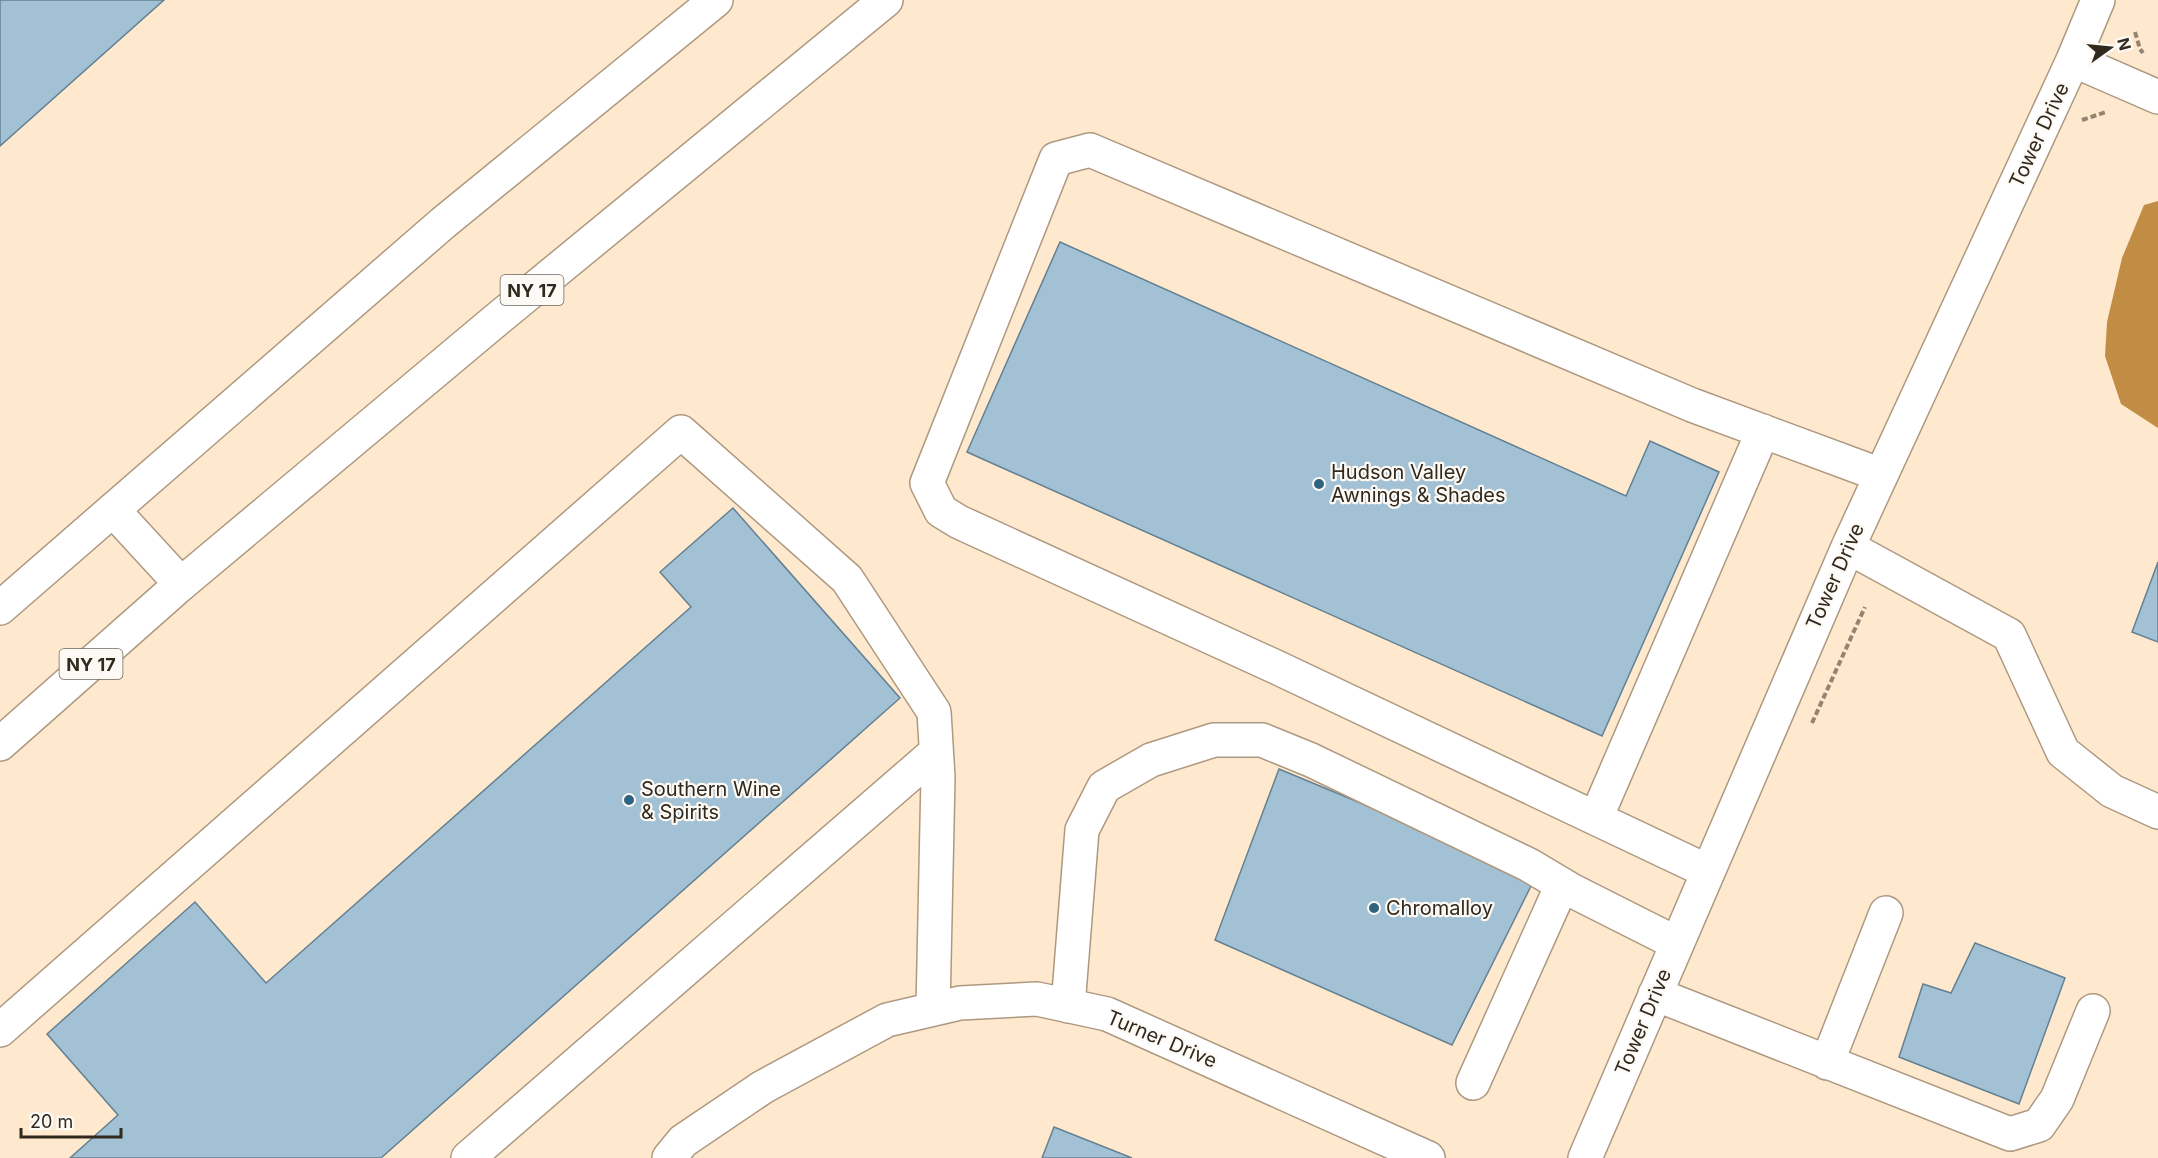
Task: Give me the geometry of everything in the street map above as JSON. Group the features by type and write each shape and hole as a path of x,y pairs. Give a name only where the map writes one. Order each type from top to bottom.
{"main road":[{"path":"0,608 442,223 716,0"},
{"name":"NY 17","path":"0,744 181,584 495,321 886,0"},
{"name":"Tower Drive","path":"1585,1158 1848,547 2073,60 2098,0"},
{"path":"2073,60 2158,98"},
{"path":"1707,871 1287,672 959,522 941,511 927,483 1056,159 1090,150 1692,405 1881,475"},
{"path":"1596,818 1762,431"},
{"path":"0,1030 681,432 847,579 934,712 938,777 933,1010"},
{"path":"113,510 181,584"},
{"path":"1848,547 2008,635 2063,752 2112,791 2158,812"},
{"path":"1068,1006 1082,830 1104,787 1151,760 1214,740 1262,740 1272,744 1529,865 1562,885 1676,944"},
{"path":"468,1158 936,752"},
{"path":"1473,1083 1562,885"},
{"path":"1827,1062 1886,913"},
{"path":"1655,994 2010,1134 2039,1125 2057,1099 2093,1011"},
{"name":"Turner Drive","path":"669,1158 683,1141 763,1087 888,1020 960,1004 1037,999 1107,1014 1428,1158"}],"path":[{"path":"1811,725 1865,607"}],"shaded area":[{"path":"2158,201 2158,428 2121,404 2105,356 2107,322 2122,258 2144,205"}],"building":[{"path":"0,0 164,0 0,146"},
{"name":"Hudson Valley Awnings & Shades","path":"1060,242 1626,496 1650,441 1719,472 1602,736 967,452"},
{"name":"Southern Wine & Spirits","path":"733,508 900,698 381,1158 70,1158 118,1115 47,1034 195,902 266,983 691,607 660,572"},
{"path":"2158,562 2158,642 2132,632"},
{"name":"Chromalloy","path":"1279,769 1536,876 1452,1045 1215,940"},
{"path":"1975,943 2065,978 2019,1104 1899,1057 1923,984 1951,993"},
{"path":"1054,1127 1132,1158 1042,1158"}],"place":[{"name":"Hudson Valley Awnings & Shades","path":"1319,484"},
{"name":"Southern Wine & Spirits","path":"629,800"},
{"name":"Chromalloy","path":"1374,908"}]}
